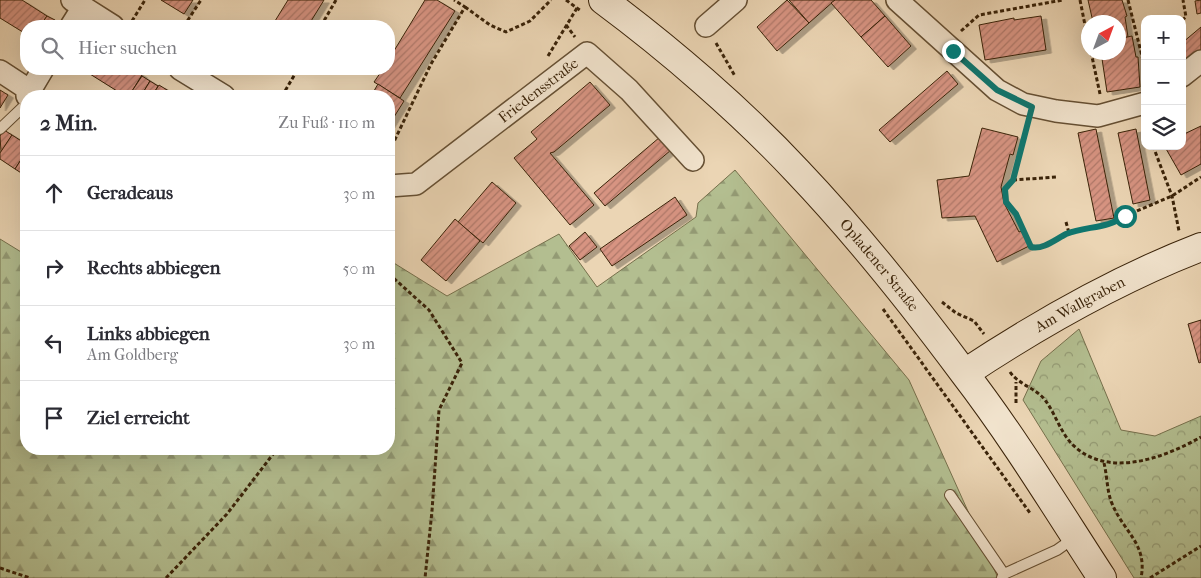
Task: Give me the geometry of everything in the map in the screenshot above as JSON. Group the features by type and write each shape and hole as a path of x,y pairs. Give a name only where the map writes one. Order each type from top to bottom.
{"main road":[{"name":"Opladener Straße","path":"593,6 687,68 796,169 849,228 965,373 1102,578"},
{"name":"Am Wallgraben","path":"965,373 996,352 1101,291 1195,249"}],"street":[{"path":"706,26 736,0"},
{"path":"898,0 997,90 1032,107 1098,116 1141,104"},
{"path":"73,20 78,4 103,20"},
{"name":"Friedensstraße","path":"395,186 416,184 587,53 629,90 693,160"},
{"path":"1186,73 1201,61"},
{"path":"0,71 20,94"},
{"path":"32,90 40,75"},
{"path":"190,75 214,90"}],"lane":[{"path":"0,129 20,107"},
{"path":"950,495 1003,576 1057,550 1075,537"}],"path":[{"path":"132,20 145,0"},
{"path":"188,20 201,0"},
{"path":"324,20 336,0"},
{"path":"454,0 490,25 506,32 530,22 552,0"},
{"path":"566,0 577,8 593,6"},
{"path":"946,44 979,15 1063,0"},
{"path":"1080,0 1083,15"},
{"path":"1128,0 1141,46"},
{"path":"1183,0 1186,15"},
{"path":"395,139 431,64 465,7"},
{"path":"547,57 577,8"},
{"path":"706,26 738,80"},
{"path":"1093,60 1104,114"},
{"path":"286,90 294,75"},
{"path":"1032,107 1013,180 1005,189 1006,202 1016,214 1031,247 1037,248 1068,233 1114,224 1125,216 1172,196 1201,178"},
{"path":"1155,150 1172,196 1178,229 1195,249"},
{"path":"1013,180 1057,177"},
{"path":"1124,212 1125,216"},
{"path":"1066,222 1068,233"},
{"path":"395,279 430,310 462,363 439,410 425,578"},
{"path":"878,303 1034,518"},
{"path":"1016,381 1044,399 1070,442 1086,455 1104,463 1127,463 1174,452 1201,437"},
{"path":"166,578 227,514 271,455"},
{"path":"1104,463 1111,501 1142,552 1144,564 1141,578"},
{"path":"1150,578 1201,546"},
{"path":"0,568 30,578"}],"green space":[{"path":"735,170 909,380 998,578 0,578 0,239 20,251 20,455 395,455 395,264 447,296 559,234 597,287 696,217 698,203"},
{"path":"1079,329 1121,430 1155,436 1201,416 1201,578 1134,578 1023,400 1041,361"}],"building":[{"path":"0,0 22,0 47,16 44,20 20,20 20,30 0,18"},
{"path":"161,0 193,0 184,14"},
{"path":"288,0 324,0 312,20 276,20"},
{"path":"425,0 437,0 455,11 400,98 395,95 395,90 387,90 374,82 379,75 395,75 395,49"},
{"path":"787,0 809,23 777,51 757,27"},
{"path":"789,0 835,0 809,23"},
{"path":"835,0 871,0 885,16 861,37 831,3"},
{"path":"1088,0 1122,0 1127,16 1126,15 1091,15"},
{"path":"1201,0 1201,13 1197,14 1195,1"},
{"path":"47,16 55,20 44,20"},
{"path":"885,16 911,46 888,67 861,37"},
{"path":"1041,16 1046,50 985,60 979,25 1014,18 1014,20"},
{"path":"1201,27 1201,51 1186,64 1186,60 1186,40"},
{"path":"1132,36 1136,57 1138,57 1140,87 1107,92 1102,60 1126,60 1126,37"},
{"path":"947,71 958,84 890,142 879,130"},
{"path":"92,75 142,75 133,90 115,90"},
{"path":"142,76 150,81 145,90 133,90"},
{"path":"150,81 158,86 156,90 145,90"},
{"path":"590,82 610,105 554,152 550,153 594,205 570,225 514,158 537,139 531,132"},
{"path":"378,84 387,90 374,90"},
{"path":"159,85 167,90 156,90"},
{"path":"0,90 8,95 0,108"},
{"path":"395,95 404,101 395,115"},
{"path":"1201,126 1201,164 1181,175 1167,150 1186,150 1186,133"},
{"path":"982,128 1018,137 1013,155 1010,154 1001,187 1004,203 1019,232 1021,231 1029,246 997,262 975,216 942,218 937,180 969,176"},
{"path":"1096,129 1114,218 1096,221 1078,133"},
{"path":"1136,129 1150,200 1133,204 1118,133"},
{"path":"4,130 12,135 1,152 0,136"},
{"path":"12,135 20,140 20,161 15,169 0,159 0,153"},
{"path":"660,137 671,150 605,206 594,193"},
{"path":"20,161 20,172 15,169"},
{"path":"492,182 516,203 483,243 458,222"},
{"path":"675,197 687,215 612,266 600,249"},
{"path":"455,219 480,241 446,281 421,260"},
{"path":"585,232 597,247 580,260 569,246"},
{"path":"1201,320 1201,362 1199,363 1188,324"}],"route":[{"path":"953,51 997,90 1032,107 1013,180 1005,189 1006,202 1016,214 1031,247 1037,248 1068,233 1114,224 1125,216"}]}
